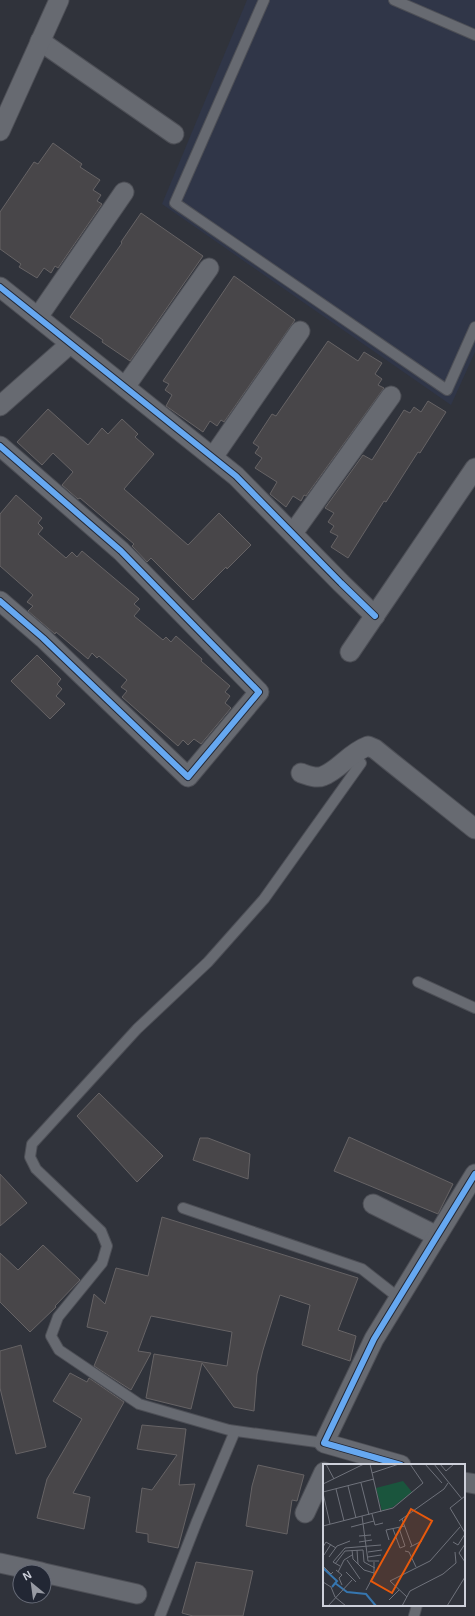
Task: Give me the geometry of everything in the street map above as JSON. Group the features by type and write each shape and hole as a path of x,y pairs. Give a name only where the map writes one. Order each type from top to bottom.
{"street":[{"path":"0,132 4,111 59,0"},
{"path":"40,41 174,134"},
{"path":"38,317 124,192"},
{"path":"124,387 209,268"},
{"path":"0,287 236,476 341,583 376,616"},
{"path":"213,457 300,331"},
{"path":"0,406 70,344"},
{"path":"293,533 391,396"},
{"path":"0,446 121,551 259,692 188,777 43,638 0,601"},
{"path":"350,652 376,616 475,468"},
{"path":"301,772 310,776 322,777 359,749 368,746 375,749 475,829"},
{"path":"327,1464 330,1445 374,1339 475,1174"},
{"path":"373,1204 437,1236"},
{"path":"330,1445 397,1464"},
{"path":"306,1513 323,1474"},
{"path":"465,1482 475,1484"},
{"path":"0,1563 12,1566"},
{"path":"52,1575 137,1594"}],"lane":[{"path":"264,0 175,203 447,390 475,327"},
{"path":"394,0 475,35"},
{"path":"330,1445 235,1431 139,1404 58,1350 51,1336 58,1317 102,1264 107,1246 101,1231 36,1169 30,1157 32,1144 137,1028 208,962 264,899 361,763"},
{"path":"418,982 475,1008"},
{"path":"182,1208 362,1269 400,1298"},
{"path":"160,1616 197,1521 235,1431"},
{"path":"414,1616 417,1606"}],"shaded area":[{"path":"247,0 475,0 475,352 451,405 162,204"}],"building":[{"path":"53,143 82,164 80,167 100,180 93,190 101,195 97,201 102,204 58,268 55,266 51,273 44,268 37,278 19,267 21,264 0,249 0,212 34,162 38,164"},
{"path":"141,213 203,256 130,361 102,342 103,340 70,317 122,243 121,242"},
{"path":"234,276 295,320 224,422 221,420 217,426 210,421 203,432 166,406 172,395 165,390 169,384 163,381"},
{"path":"328,341 358,361 364,352 382,363 375,374 382,379 378,385 384,388 306,496 304,495 301,501 293,496 286,507 270,494 277,482 255,468 262,458 255,453 259,447 253,443 272,414 276,416"},
{"path":"428,401 446,412 386,502 384,501 348,558 331,547 338,536 330,532 334,526 328,522 334,513 325,508 363,455 372,460 404,410 410,413 414,407 421,412"},
{"path":"48,409 88,445 102,428 108,434 122,419 138,434 135,437 154,454 124,489 188,545 219,513 251,545 227,569 226,567 193,600 151,558 147,562 132,546 134,544 80,498 78,499 62,485 73,472 53,453 42,465 17,442"},
{"path":"16,495 42,518 38,523 43,528 38,534 66,558 72,552 77,557 82,551 139,599 134,604 140,609 134,616 163,640 166,637 171,642 176,636 202,659 201,661 230,686 225,692 230,696 225,703 231,708 201,744 194,739 188,745 183,740 178,746 122,697 127,691 121,687 127,680 99,656 97,658 92,653 88,659 28,611 33,606 27,602 33,595 0,566 0,514"},
{"path":"37,655 61,679 57,684 62,689 56,696 65,704 50,719 11,681"},
{"path":"99,1093 163,1156 137,1182 77,1116"},
{"path":"349,1137 453,1184 438,1214 334,1171"},
{"path":"200,1138 208,1138 250,1154 248,1179 193,1160"},
{"path":"0,1174 27,1203 0,1226"},
{"path":"162,1217 358,1278 338,1330 356,1336 350,1361 302,1345 310,1305 280,1295 257,1374 254,1411 234,1407 202,1363 191,1409 146,1398 154,1354 227,1366 232,1332 151,1316 138,1351 151,1353 131,1390 94,1366 108,1332 87,1327 94,1294 105,1304 116,1268 148,1276"},
{"path":"43,1245 80,1280 55,1306 56,1307 30,1332 0,1302 0,1253 18,1270"},
{"path":"21,1345 46,1447 16,1454 0,1388 0,1351"},
{"path":"70,1373 87,1382 89,1378 124,1402 73,1493 90,1497 84,1529 37,1518 47,1479 82,1419 53,1401"},
{"path":"142,1425 186,1429 179,1485 195,1484 178,1548 148,1542 148,1534 136,1532 142,1488 152,1490 177,1455 137,1449"},
{"path":"258,1465 304,1475 297,1501 292,1500 287,1534 246,1526 252,1486"},
{"path":"196,1562 253,1571 243,1616 193,1616 182,1613"}],"cycle path":[{"path":"0,287 236,476 375,616"},
{"path":"0,446 121,551 259,692 188,777 43,638 0,601"},
{"path":"398,1464 324,1443 374,1339 475,1174"}]}
